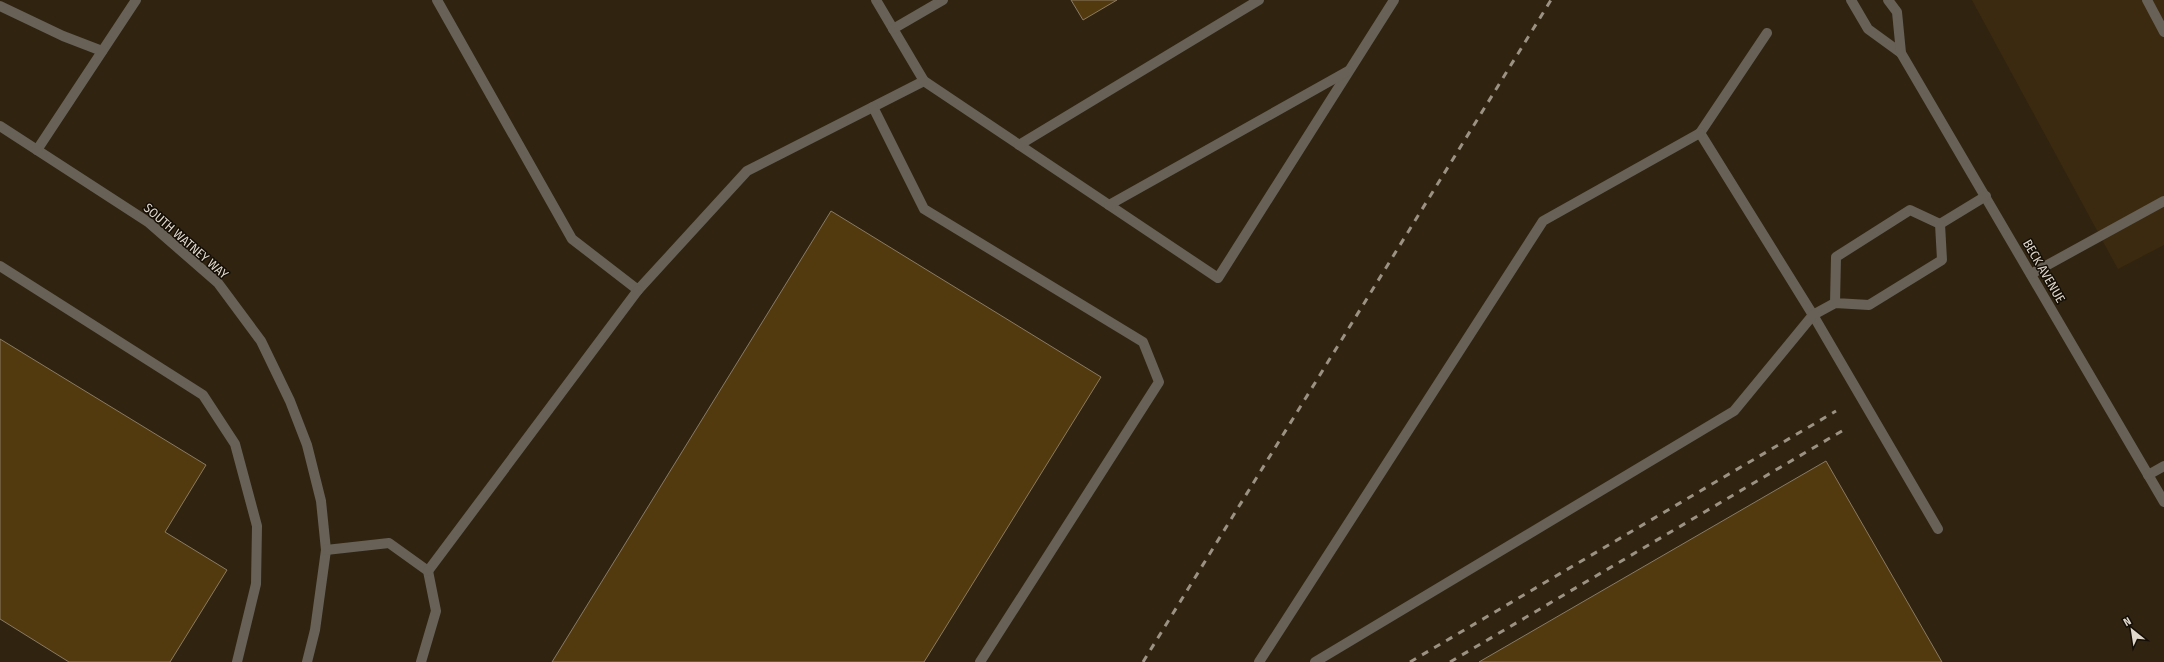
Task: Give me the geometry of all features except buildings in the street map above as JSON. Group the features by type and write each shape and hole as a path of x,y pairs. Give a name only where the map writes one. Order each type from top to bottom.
{"street":[{"path":"37,150 136,0"},
{"path":"437,0 572,239 638,290"},
{"path":"876,0 924,81 1218,278 1394,0"},
{"path":"893,29 943,0"},
{"path":"1019,145 1259,0"},
{"name":"BECK AVENUE","path":"1851,0 1868,29 1901,53 2164,502"},
{"name":"BECK AVENUE","path":"1888,0 1897,12 1901,53"},
{"path":"2147,0 2164,32"},
{"path":"0,6 63,36 102,51"},
{"path":"1259,662 1543,221 1700,133 1767,33"},
{"path":"1109,205 1349,70"},
{"path":"428,571 638,290 747,171 924,81"},
{"path":"874,106 924,209 1143,342 1159,382 980,662"},
{"name":"SOUTH WATNEY WAY","path":"0,126 148,222 218,283 261,341 290,401 307,445 321,501 326,550 315,630 306,662"},
{"path":"1700,133 1813,315 1938,529"},
{"path":"1940,224 1986,196"},
{"path":"2031,274 2164,201"},
{"path":"1835,303 1836,257 1910,210 1940,224"},
{"path":"1315,662 1734,412 1813,315 1835,303 1869,306 1942,260 1940,224"},
{"path":"0,266 203,395 235,444 257,526 256,584 237,662"},
{"path":"2148,475 2164,466"},
{"path":"326,550 389,543 428,571 436,611 421,662"}],"shaded area":[{"path":"1972,0 2164,0 2164,245 2118,269"}],"railway":[{"path":"1143,662 1551,0"},
{"path":"1410,662 1836,411"},
{"path":"1450,662 1847,428"}]}
